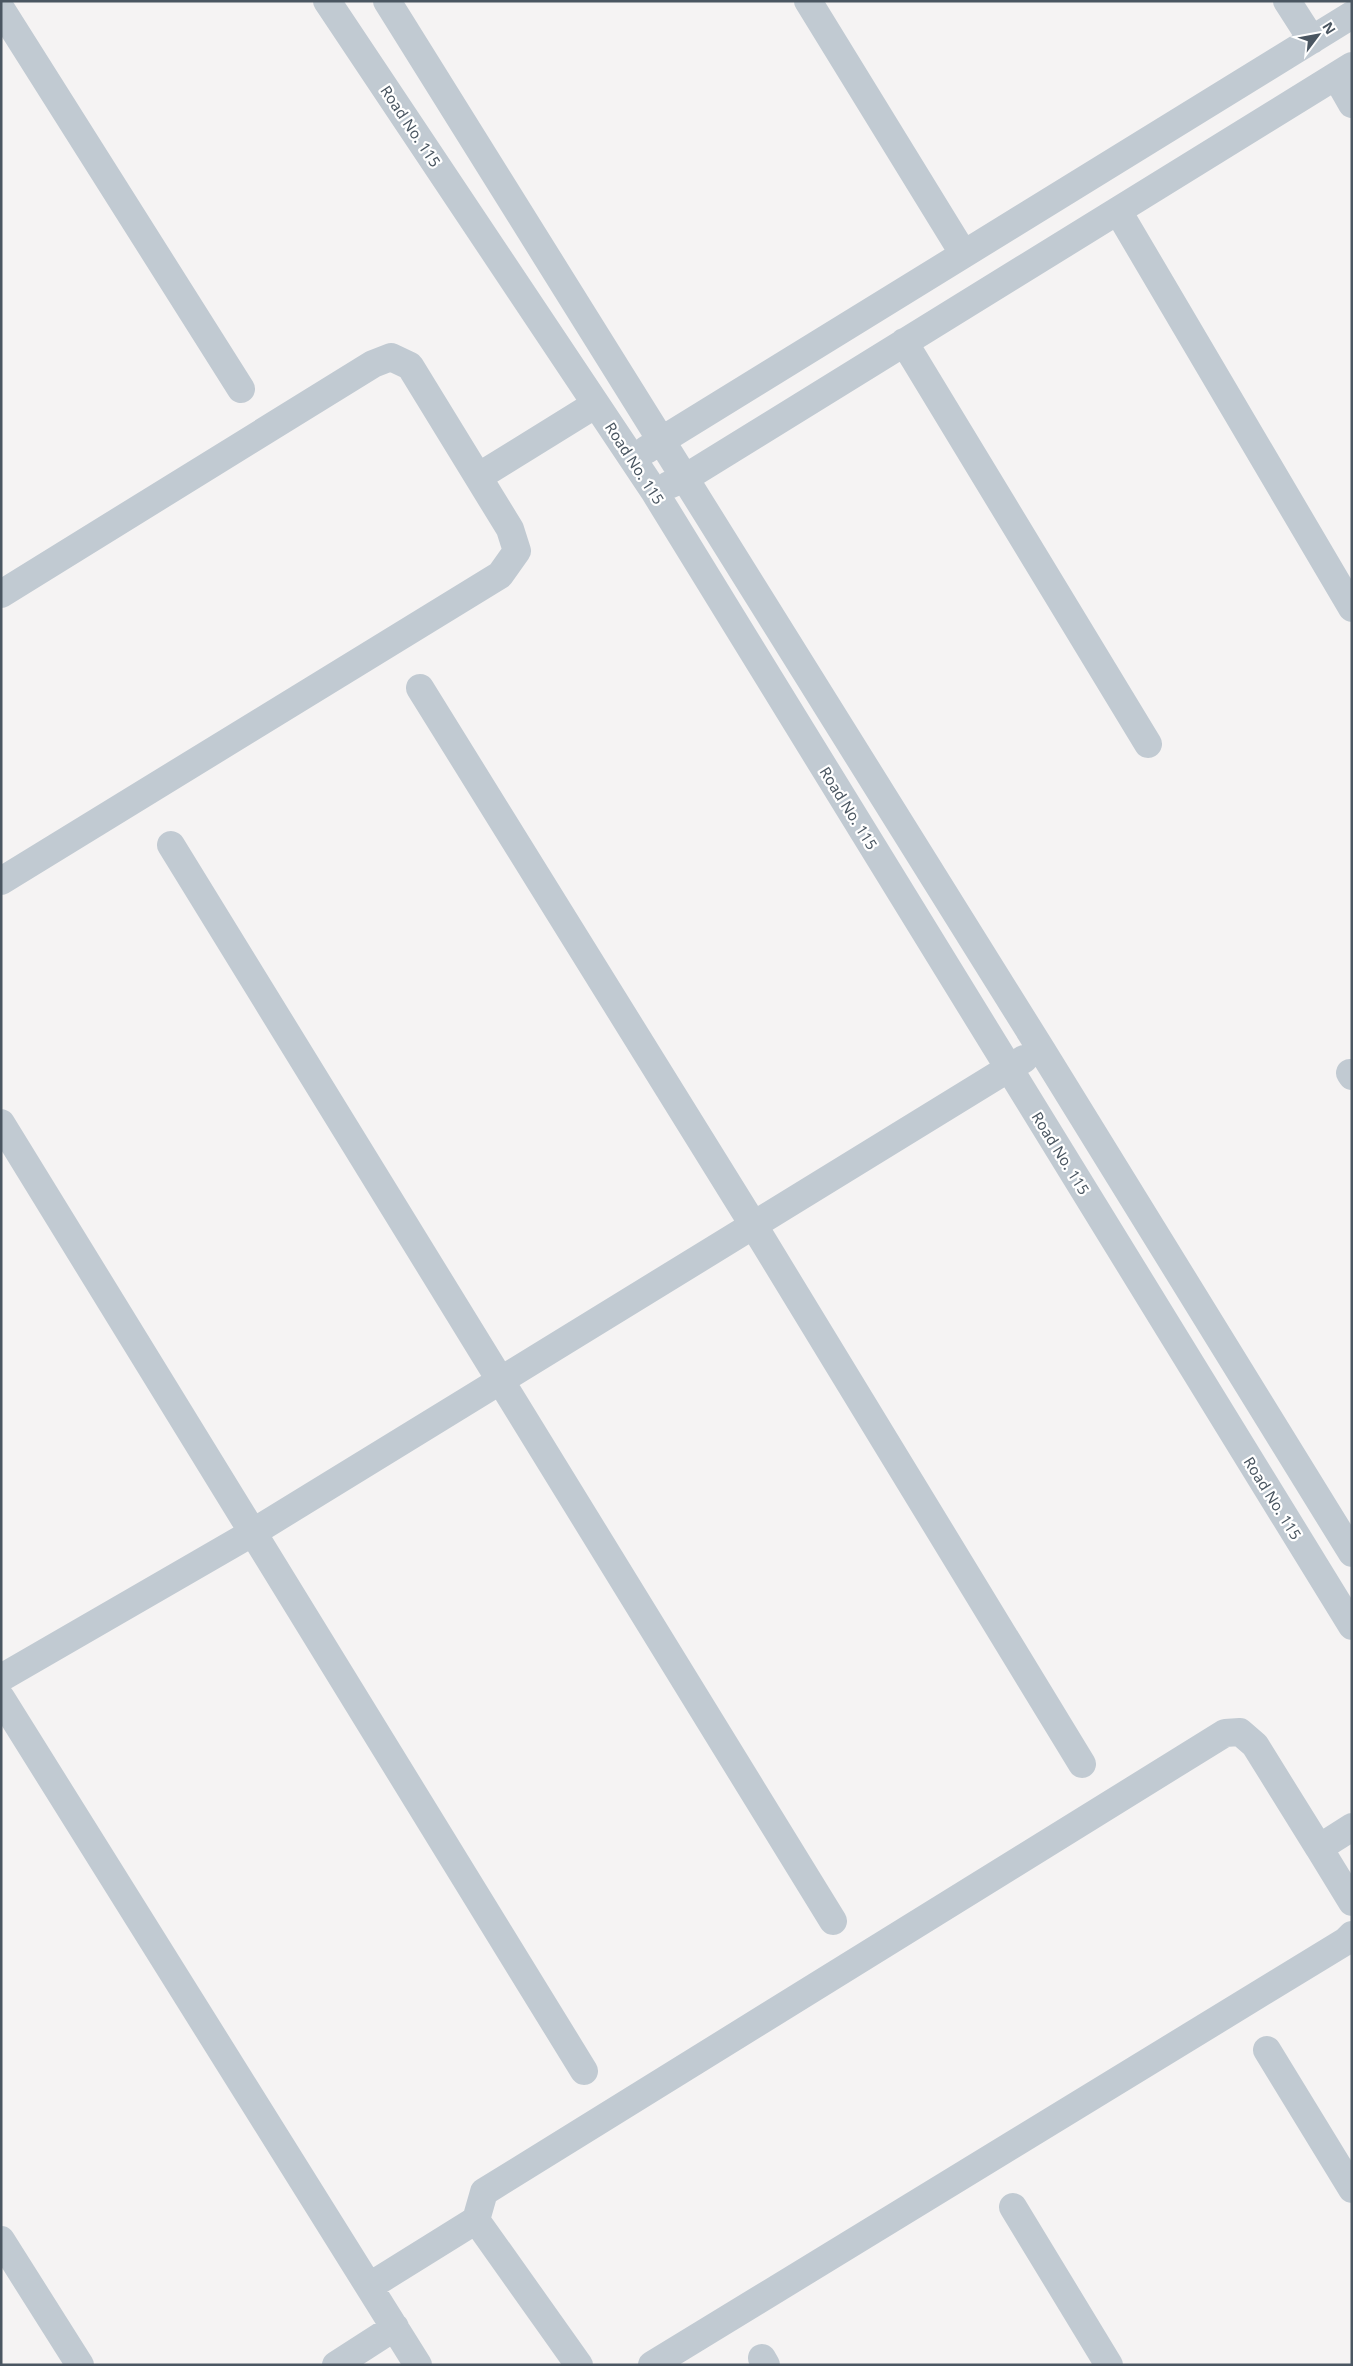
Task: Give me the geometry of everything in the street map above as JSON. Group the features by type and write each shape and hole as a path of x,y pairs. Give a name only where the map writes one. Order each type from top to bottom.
{"street":[{"name":"Road No. 115","path":"327,1 654,491 1352,1626"},
{"path":"387,1 1041,1049 1352,1553"},
{"path":"808,1 963,253"},
{"path":"1287,1 1312,40"},
{"path":"1,9 240,389"},
{"path":"632,458 963,253 1352,16"},
{"path":"654,491 684,478 1344,71 1352,104"},
{"path":"1118,211 1352,608"},
{"path":"904,342 1148,744"},
{"path":"1,594 364,369 391,357 410,366 510,529 516,551 500,575 1,880"},
{"path":"478,477 596,404"},
{"path":"420,688 754,1226 1082,1764"},
{"path":"171,845 833,1921"},
{"path":"1,1678 252,1533 1041,1049"},
{"path":"1,1123 584,2071"},
{"path":"1,1698 418,2365"},
{"path":"370,2286 476,2220 484,2192 1225,1733 1240,1732 1255,1745 1352,1902"},
{"path":"1319,1848 1352,1827"},
{"path":"652,2365 1346,1941 1352,1935"},
{"path":"1266,2050 1352,2189"},
{"path":"1013,2206 1109,2365"},
{"path":"476,2220 579,2365"},
{"path":"1,2240 80,2365"},
{"path":"336,2365 395,2327"}]}
